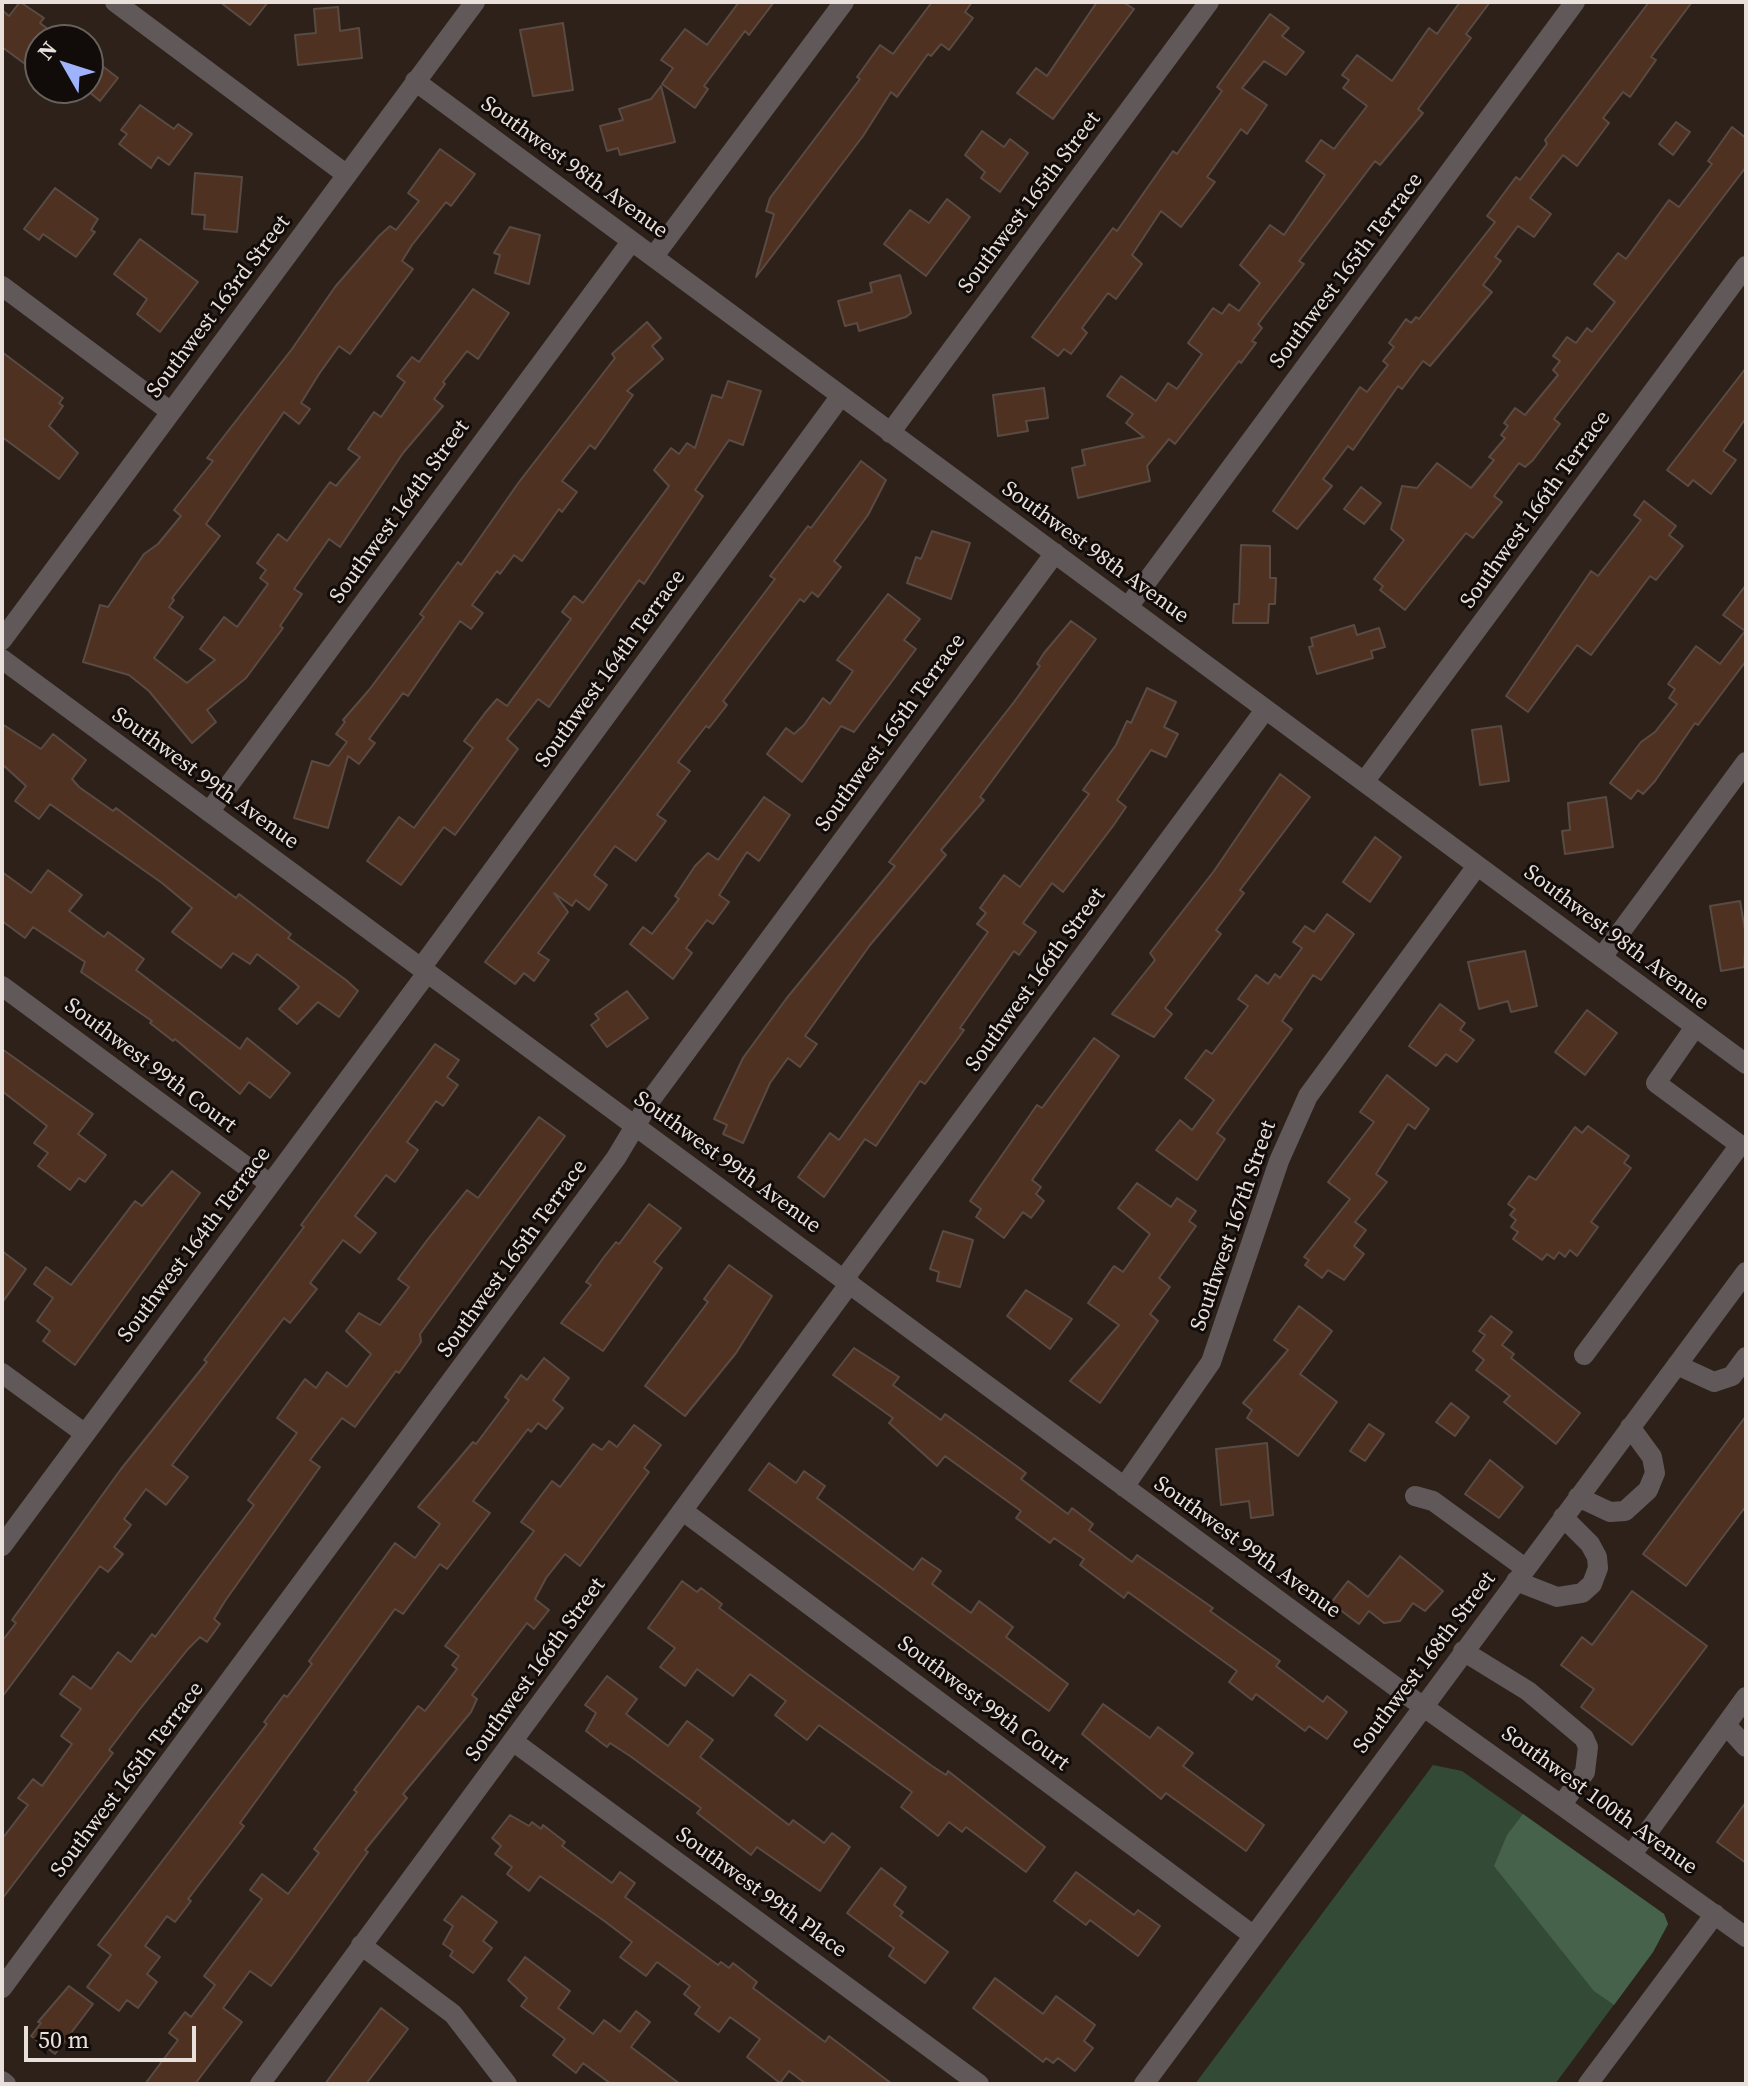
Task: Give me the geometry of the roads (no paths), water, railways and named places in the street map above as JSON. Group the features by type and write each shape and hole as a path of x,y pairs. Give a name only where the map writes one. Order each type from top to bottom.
{"street":[{"path":"115,2 347,175"},
{"name":"Southwest 163rd Street","path":"2,640 475,2"},
{"path":"654,256 844,2"},
{"name":"Southwest 165th Street","path":"890,433 1209,2"},
{"name":"Southwest 165th Terrace","path":"1128,607 1575,2"},
{"name":"Southwest 98th Avenue","path":"415,81 1746,1064"},
{"name":"Southwest 164th Street","path":"209,812 631,242"},
{"name":"Southwest 166th Terrace","path":"1364,782 1746,266"},
{"path":"2,286 171,412"},
{"name":"Southwest 164th Terrace","path":"2,1546 270,1184 840,397"},
{"name":"Southwest 165th Terrace","path":"2,1988 616,1158 652,1098 1055,553"},
{"name":"Southwest 99th Avenue","path":"2,659 1423,1705"},
{"name":"Southwest 166th Street","path":"260,2084 683,1511 847,1281 1265,710"},
{"path":"1602,957 1746,762"},
{"name":"Southwest 167th Street","path":"1124,1487 1211,1362 1279,1161 1308,1096 1477,866"},
{"name":"Southwest 99th Court","path":"2,986 270,1184"},
{"path":"1584,1355 1740,1145 1656,1083 1695,1027"},
{"name":"Southwest 168th Street","path":"1144,2084 1746,1272"},
{"path":"1677,1365 1714,1382 1732,1376 1746,1357"},
{"path":"2,1373 84,1433"},
{"path":"1578,1497 1610,1512 1625,1511 1648,1490 1655,1473 1652,1457 1630,1427"},
{"path":"1415,1496 1433,1501 1520,1574 1557,1597 1582,1593 1592,1584 1598,1568 1597,1557 1590,1544 1563,1517"},
{"name":"Southwest 99th Court","path":"683,1511 1254,1936"},
{"path":"1463,1651 1528,1691 1584,1738 1588,1747 1585,1772 1563,1803"},
{"path":"1632,1854 1746,1697"},
{"name":"Southwest 100th Avenue","path":"1423,1705 1746,1937"},
{"path":"1726,1725 1746,1747"},
{"name":"Southwest 99th Place","path":"514,1742 979,2084"},
{"path":"1588,2084 1715,1914"},
{"path":"361,1945 453,2014 507,2084"}]}
